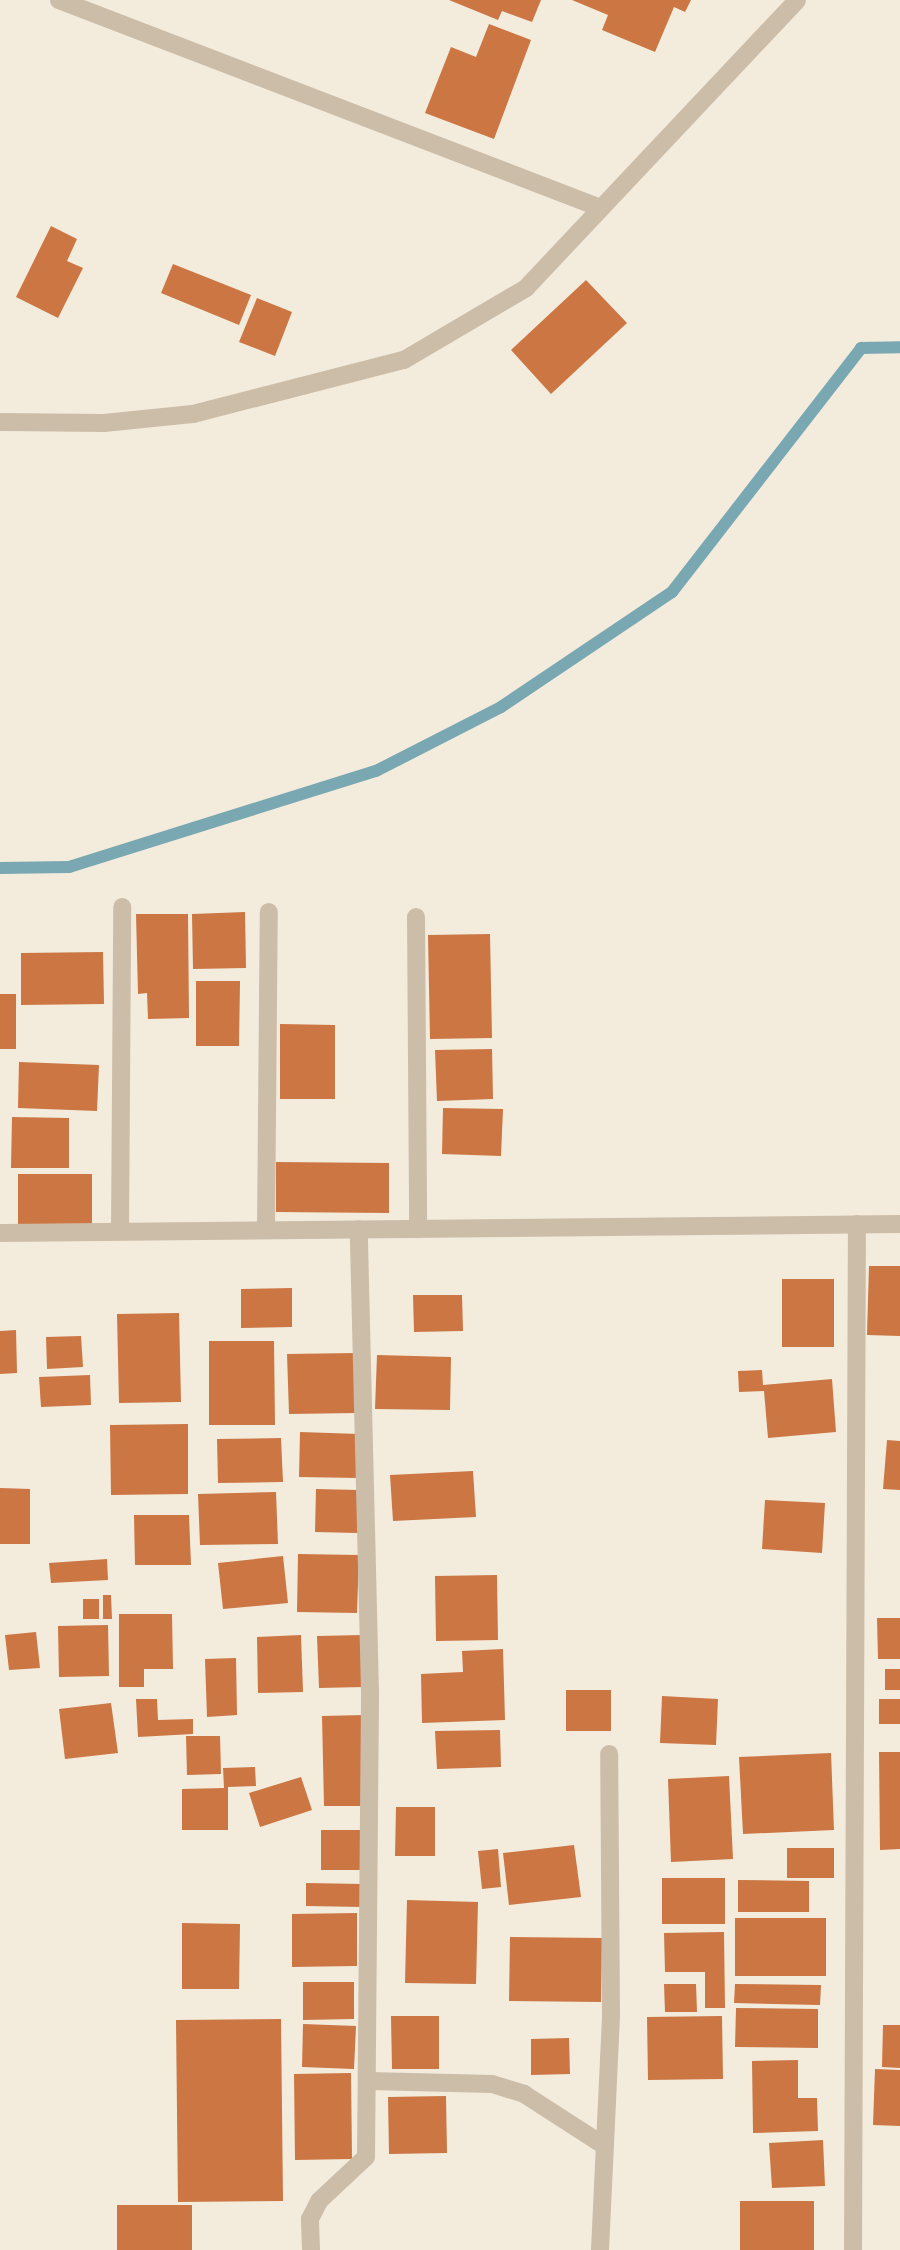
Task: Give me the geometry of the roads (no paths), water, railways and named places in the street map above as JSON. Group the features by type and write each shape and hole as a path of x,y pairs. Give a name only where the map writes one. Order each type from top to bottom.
{"street":[{"path":"59,0 598,207"},
{"path":"0,422 104,423 193,414 404,360 526,288 598,207 797,0"},
{"path":"120,1231 122,907"},
{"path":"266,1230 269,912"},
{"path":"416,918 418,1229"},
{"path":"853,2250 857,1224"},
{"path":"0,1233 900,1224"},
{"path":"311,2250 310,2219 318,2201 366,2157 369,2081 370,1692 359,1229"},
{"path":"600,2250 600,2143 611,2015 609,1754"},
{"path":"369,2081 492,2084 524,2094 600,2143"}],"waterway":[{"path":"0,868 69,867 376,771 501,707 672,592 861,348 900,347"}]}
